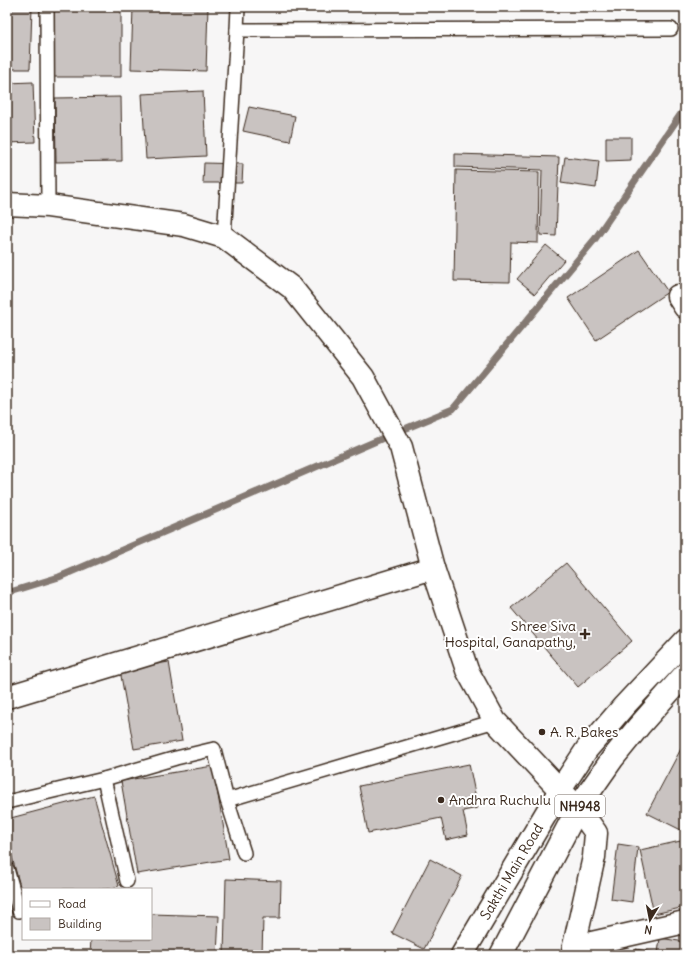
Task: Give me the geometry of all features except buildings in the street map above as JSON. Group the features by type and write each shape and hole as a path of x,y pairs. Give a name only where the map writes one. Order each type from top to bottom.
{"main road":[{"path":"7,204 48,206 184,225 224,237 292,288 363,377 401,447 433,568 467,670 495,721 578,808 596,833 594,857 573,951 685,922"},
{"path":"7,697 433,568"},
{"name":"Sakthi Main Road","path":"462,955 560,790 587,749 624,706 685,641"},
{"name":"NH948","path":"501,955 578,808 613,758 685,674"}],"lane":[{"path":"47,7 48,206"},
{"path":"224,237 238,30 238,7"},
{"path":"238,30 671,29"},
{"path":"227,800 495,721"},
{"path":"7,802 104,779 176,758 214,749 227,800 244,853"},
{"path":"104,779 127,881"},
{"path":"7,869 19,911"}],"waterway":[{"path":"407,428 453,409 595,239 685,108"},
{"path":"7,593 59,577 381,439"}],"place":[{"name":"Shree Siva Hospital, Ganapathy,","path":"585,634"},
{"name":"A. R. Bakes","path":"542,732"},
{"name":"Andhra Ruchulu","path":"441,800"}]}
